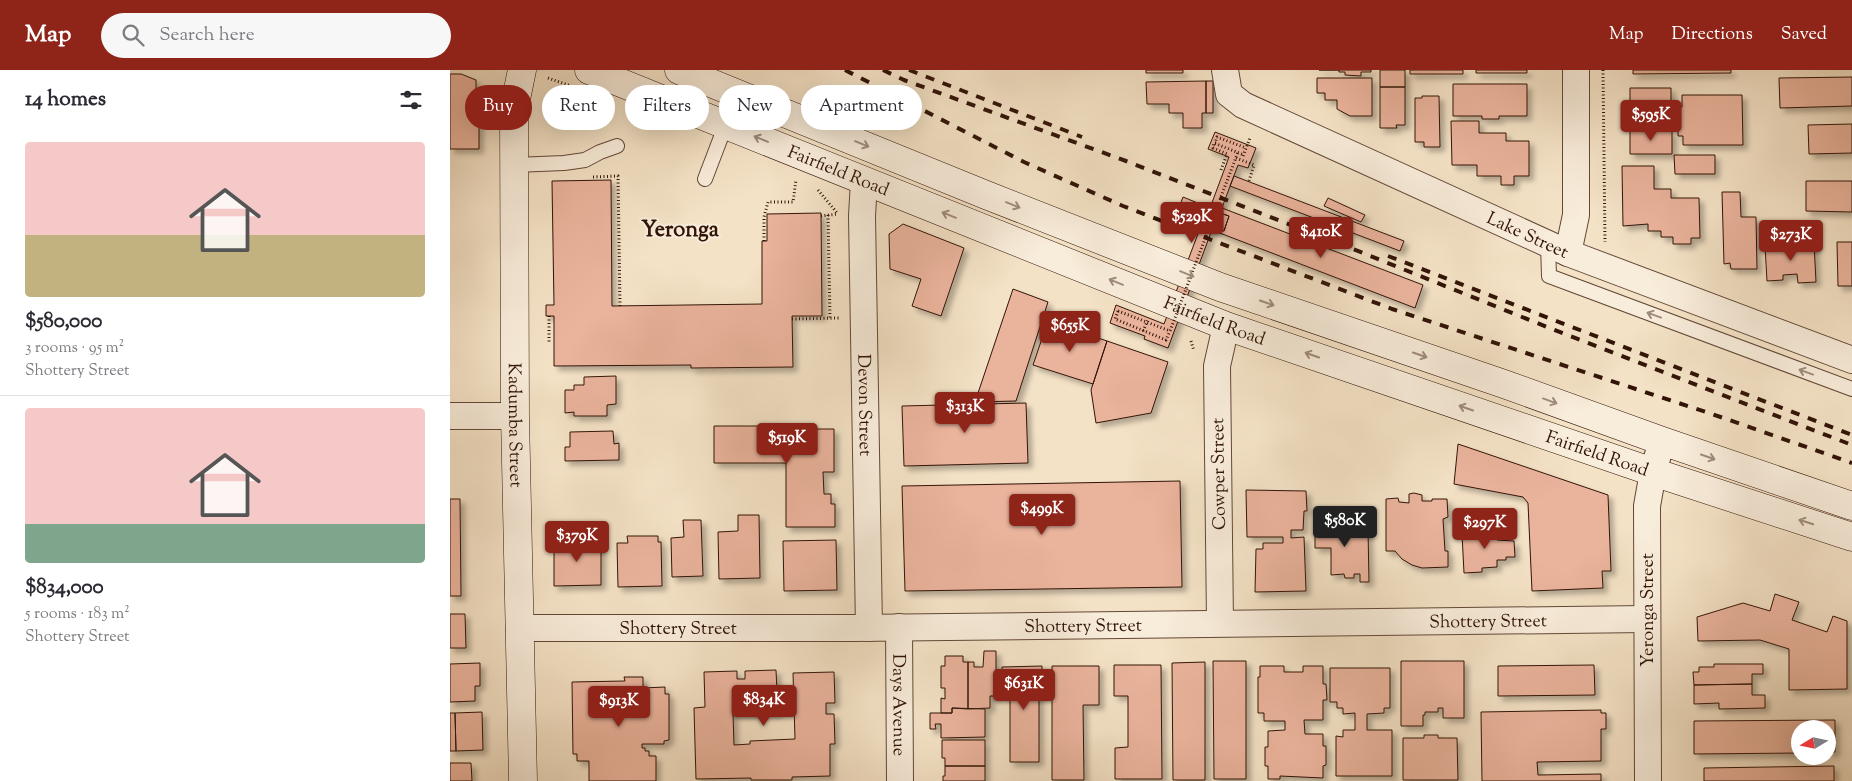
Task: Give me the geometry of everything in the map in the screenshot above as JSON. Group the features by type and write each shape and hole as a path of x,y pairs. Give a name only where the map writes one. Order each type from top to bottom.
{"main road":[{"name":"Kadumba Street","path":"522,70 514,109 514,165 515,416 523,781"},
{"name":"Fairfield Road","path":"589,70 719,121"},
{"name":"Fairfield Road","path":"679,70 1220,288 1504,384 1662,441 1852,506"},
{"name":"Fairfield Road","path":"741,130 1226,326 1653,472 1852,537"}],"street":[{"path":"1558,249 1576,215 1576,70"},
{"name":"Lake Street","path":"1225,74 1229,94 1243,105 1558,249 1852,360"},
{"name":"Devon Street","path":"864,181 862,216 869,628"},
{"name":"Cowper Street","path":"1220,623 1217,366 1226,326"},
{"path":"450,416 515,416"},
{"name":"Yeronga Street","path":"1648,781 1647,506 1653,472 1662,441"},
{"name":"Shottery Street","path":"519,628 869,628 1646,619"},
{"name":"Days Avenue","path":"898,627 900,781"}],"lane":[{"path":"705,179 724,130"},
{"path":"514,165 564,163 585,160 617,146"},
{"path":"1558,249 1549,276 1852,389"}],"path":[{"path":"1603,70 1605,245"},
{"path":"1170,331 1118,311 1114,319 1166,340 1170,331 1211,219 1238,152 1215,143 1217,136 1246,148"},
{"path":"1246,162 1242,159 1250,138"},
{"path":"1221,170 1227,154 1212,148 1214,143 1244,155"},
{"path":"1236,158 1254,165 1249,182"},
{"path":"590,177 618,176 620,306"},
{"path":"764,241 768,202 793,202 796,178"},
{"path":"1211,219 1182,211 1185,204 1211,219 1220,225"},
{"path":"821,216 838,214"},
{"path":"828,215 830,318"},
{"path":"549,316 549,344"},
{"path":"792,319 847,318"}],"building":[{"path":"1146,70 1183,70 1183,73 1146,73"},
{"path":"1339,70 1371,70 1371,72 1361,72 1361,76 1345,75 1345,72 1339,72"},
{"path":"1380,70 1405,70 1405,87 1380,87"},
{"path":"1410,70 1463,70 1463,74 1410,74"},
{"path":"1476,70 1527,70 1527,73 1476,73"},
{"path":"1633,70 1731,70 1731,73 1633,74"},
{"path":"450,74 461,74 476,80 476,85 465,85 465,130 479,130 479,149 450,149"},
{"path":"1852,77 1852,106 1780,108 1779,78"},
{"path":"1317,78 1372,78 1372,116 1350,116 1337,109 1337,100 1325,100 1325,93 1317,93"},
{"path":"1206,81 1213,81 1213,113 1206,113"},
{"path":"1206,81 1206,113 1202,113 1202,128 1183,128 1183,113 1169,113 1169,104 1147,104 1146,82"},
{"path":"1453,84 1527,84 1527,116 1499,116 1499,119 1482,119 1482,116 1453,116"},
{"path":"1380,87 1405,87 1405,125 1396,125 1397,128 1380,128"},
{"path":"1630,88 1671,88 1671,110 1630,110"},
{"path":"1682,95 1742,95 1743,145 1683,145 1683,136 1678,136 1678,107 1682,107"},
{"path":"1422,96 1439,96 1440,147 1424,147 1424,142 1415,142 1415,98 1422,98"},
{"path":"1451,121 1479,121 1479,133 1506,133 1506,141 1529,141 1529,176 1514,176 1514,185 1501,185 1501,176 1477,176 1477,165 1452,165"},
{"path":"1852,124 1852,153 1809,154 1808,125"},
{"path":"1630,131 1672,131 1672,154 1630,154"},
{"path":"1215,132 1256,148 1248,168 1238,165 1220,213 1229,216 1224,231 1213,227 1168,348 1144,339 1145,336 1110,323 1116,305 1164,324 1202,223 1177,213 1183,197 1210,208 1229,157 1208,149"},
{"path":"1674,155 1715,155 1715,174 1675,174"},
{"path":"1622,166 1654,166 1654,189 1671,189 1671,198 1699,198 1700,238 1691,238 1691,244 1673,244 1673,237 1661,237 1661,231 1648,231 1648,224 1623,226"},
{"path":"1234,176 1404,241 1400,251 1230,186"},
{"path":"611,180 612,306 762,304 762,241 767,241 767,214 821,213 822,316 792,316 793,367 691,368 691,365 554,366 554,316 546,316 546,305 554,305 552,181"},
{"path":"1806,181 1852,181 1852,212 1806,211"},
{"path":"1722,192 1740,192 1741,217 1756,217 1757,269 1731,269 1730,263 1724,264"},
{"path":"1328,198 1365,215 1361,222 1324,206"},
{"path":"1222,208 1423,285 1415,308 1212,230 1213,227 1224,231 1229,216 1220,213"},
{"path":"903,224 964,248 941,316 912,306 921,279 890,269 889,234"},
{"path":"1837,242 1852,242 1852,286 1838,286"},
{"path":"1814,243 1816,282 1798,283 1797,274 1783,275 1783,280 1767,281 1765,246"},
{"path":"1013,289 1048,302 1016,401 975,402"},
{"path":"1048,321 1107,341 1093,384 1033,365"},
{"path":"1107,341 1168,362 1151,413 1096,423 1091,390"},
{"path":"616,376 616,404 607,405 607,416 574,416 574,412 565,413 565,390 574,390 574,385 584,385 584,377"},
{"path":"1026,403 1028,463 904,466 902,406"},
{"path":"714,426 797,426 798,429 834,429 834,472 823,472 824,494 831,494 831,504 835,504 835,527 786,527 786,463 714,463"},
{"path":"613,431 614,444 619,443 619,460 565,461 565,447 570,447 570,432"},
{"path":"1458,444 1608,495 1611,571 1602,571 1603,588 1532,591 1528,503 1523,497 1454,484"},
{"path":"1180,481 1182,587 905,591 902,486"},
{"path":"1246,490 1306,491 1307,511 1304,511 1303,530 1291,530 1291,538 1304,537 1306,591 1255,592 1256,549 1263,549 1263,543 1283,543 1283,537 1247,537"},
{"path":"1409,494 1422,495 1422,501 1447,499 1448,517 1443,519 1445,551 1448,551 1448,567 1422,568 1402,559 1395,551 1386,551 1386,499 1398,498 1399,502 1409,503"},
{"path":"450,499 460,499 461,596 450,596"},
{"path":"738,515 759,515 760,578 719,579 718,532 738,531"},
{"path":"683,520 701,520 703,576 672,577 671,538 684,537"},
{"path":"1315,522 1363,522 1364,530 1368,530 1369,582 1360,582 1360,574 1354,574 1354,578 1345,578 1344,574 1331,575 1331,548 1315,548"},
{"path":"1481,527 1493,527 1493,533 1497,532 1497,540 1514,541 1515,557 1497,560 1497,567 1482,568 1482,572 1464,573 1462,534 1482,531"},
{"path":"627,536 658,536 658,542 661,542 662,586 618,587 617,543 628,543"},
{"path":"554,540 601,540 601,585 554,586"},
{"path":"836,540 837,590 784,591 783,541"},
{"path":"1775,594 1799,602 1792,620 1827,632 1833,616 1847,621 1847,689 1789,690 1789,649 1760,640 1698,641 1697,617 1743,603 1770,611"},
{"path":"450,614 465,614 466,648 450,648"},
{"path":"984,651 996,651 996,696 990,696 990,708 968,709 968,662 974,662 974,667 983,667"},
{"path":"945,656 963,656 963,662 968,662 968,709 952,708 952,713 941,713 941,698 945,699 945,688 941,688 941,666 945,666"},
{"path":"1213,661 1246,661 1246,779 1214,779"},
{"path":"1401,661 1464,661 1464,718 1443,718 1443,708 1438,708 1438,712 1425,712 1425,715 1423,715 1423,726 1401,726"},
{"path":"1205,662 1205,780 1173,780 1172,663"},
{"path":"480,663 480,686 475,686 475,701 450,702 450,664"},
{"path":"1714,664 1763,664 1763,674 1752,674 1752,684 1694,685 1693,672 1699,672 1699,667 1714,667"},
{"path":"1114,665 1161,665 1162,779 1115,779 1115,748 1128,747 1128,696 1114,696"},
{"path":"1594,665 1595,695 1498,696 1498,666"},
{"path":"1042,666 1042,694 1039,694 1039,762 1010,762 1010,696 1002,696 1002,667"},
{"path":"1052,666 1099,666 1099,705 1083,705 1084,780 1052,780"},
{"path":"1260,666 1284,666 1284,672 1303,672 1303,666 1323,666 1323,684 1326,684 1327,700 1323,700 1323,720 1304,720 1305,734 1323,734 1323,746 1326,746 1326,765 1323,766 1323,778 1280,776 1280,779 1268,779 1268,766 1265,766 1265,747 1268,747 1268,731 1285,730 1285,721 1264,721 1264,713 1258,713 1258,677 1260,677"},
{"path":"1330,668 1390,668 1390,708 1384,708 1384,713 1367,714 1367,730 1392,730 1392,776 1336,776 1336,736 1343,737 1343,730 1355,730 1355,713 1343,714 1343,708 1337,708 1337,702 1330,702"},
{"path":"776,670 778,713 733,714 734,745 750,744 750,741 795,739 793,673 834,672 835,703 826,703 826,714 834,714 835,744 830,744 830,776 792,777 792,780 751,780 751,778 696,779 694,708 705,707 704,672 737,671 737,679 745,679 745,671"},
{"path":"624,677 643,677 643,688 665,687 665,694 669,694 669,740 664,741 664,744 642,744 642,748 645,748 645,751 649,751 649,756 656,756 656,781 589,781 589,761 577,761 577,754 573,754 572,682 625,681"},
{"path":"1752,684 1752,695 1765,695 1765,708 1719,709 1719,703 1694,704 1694,685"},
{"path":"952,708 985,709 985,737 941,738 941,724 935,724 936,729 930,729 930,713 952,713"},
{"path":"1601,710 1601,713 1606,713 1606,729 1601,729 1601,761 1537,762 1538,775 1601,774 1601,781 1482,781 1481,712"},
{"path":"482,712 483,750 456,751 455,713"},
{"path":"450,713 455,713 456,751 450,751"},
{"path":"1791,720 1791,753 1694,754 1694,721"},
{"path":"1424,735 1438,735 1438,738 1457,738 1458,780 1403,780 1403,738 1424,738"},
{"path":"942,740 985,740 985,766 945,766 945,758 942,758"},
{"path":"450,763 471,763 472,781 450,781"},
{"path":"945,766 985,766 985,781 943,781"},
{"path":"1834,766 1834,781 1704,781 1704,768"}],"railway":[{"path":"845,70 1024,162 1123,206 1392,309 1712,414 1852,463"},
{"path":"883,70 904,80 1126,161 1852,445"},
{"path":"909,70 1082,137"},
{"path":"1388,256 1852,435"}],"district":[{"name":"Yeronga","path":"680,228"}]}
